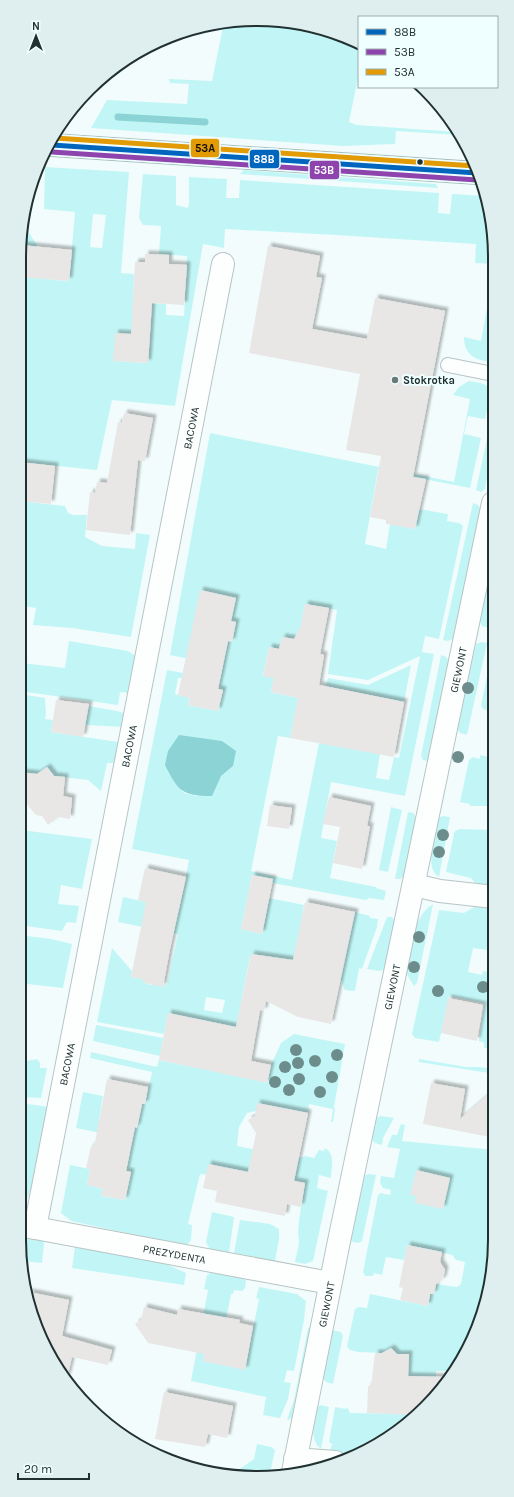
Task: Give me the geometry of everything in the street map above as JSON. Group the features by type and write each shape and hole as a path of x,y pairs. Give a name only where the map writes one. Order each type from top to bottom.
{"main road":[{"path":"55,145 472,173"}],"street":[{"name":"BACOWA","path":"27,1226 223,264"},
{"name":"GIEWONT","path":"294,1465 330,1283 414,885 488,553"},
{"path":"414,885 461,894 488,896"},
{"name":"PREZYDENTA","path":"27,1226 330,1283"},
{"path":"294,1465 315,1463"}],"lane":[{"path":"448,365 488,373"}],"shaded area":[{"path":"242,26 272,26 302,30 331,38 358,50 358,78 349,122 357,125 451,132 452,135 396,131 395,144 343,146 91,128 107,100 187,104 189,84 170,83 169,79 212,81 223,29"},
{"path":"45,167 129,172 121,273 134,274 133,302 166,304 166,315 184,316 187,256 159,254 161,226 143,225 139,218 143,174 176,176 176,205 188,208 189,177 227,179 226,198 239,198 240,180 439,193 438,213 450,214 452,194 480,196 484,212 488,242 488,264 475,263 476,244 225,229 224,248 203,244 175,406 112,400 97,470 26,463 26,242 28,231 37,245 35,275 53,280 69,281 75,212 44,209","holes":["93,214 106,215 102,248 90,247","150,336 148,363 113,361"]},
{"path":"244,170 436,184 438,188 240,174"},
{"path":"488,302 488,361 477,359 469,353 466,349 464,337 481,341"},
{"path":"469,381 481,383 488,386 488,406 485,419 468,416 464,434 481,438 470,488 378,470 365,544 386,549 390,524 415,529 419,509 448,514 447,521 459,523 463,526 439,639 425,636 422,652 434,654 405,796 331,782 321,838 337,841 330,878 376,887 386,891 384,900 369,898 366,900 272,883 272,879 252,875 241,929 262,934 269,898 304,905 298,939 355,912 370,916 370,918 378,919 377,927 362,969 359,968 355,991 345,990 340,978 250,957 227,1074 267,1083 271,1065 281,1043 294,1034 345,1044 334,1107 333,1122 331,1122 333,1109 309,1104 308,1113 271,1106 269,1113 256,1111 247,1113 239,1127 237,1146 299,1158 306,1156 314,1158 319,1150 324,1151 325,1148 331,1154 331,1178 319,1175 317,1188 328,1191 313,1261 305,1264 295,1262 299,1243 298,1229 305,1183 290,1180 200,1174 188,1224 192,1225 191,1240 186,1246 71,1221 61,1213 70,1165 90,1169 87,1185 103,1189 101,1196 125,1200 131,1172 126,1171 130,1154 112,1151 115,1136 76,1128 83,1092 103,1096 99,1120 137,1127 142,1104 145,1104 152,1072 90,1058 91,1052 157,1067 159,1060 197,1068 206,1021 168,1013 164,1034 97,1022 112,948 132,971 131,977 142,979 145,983 151,985 155,982 167,985 178,934 118,922 123,897 179,909 189,860 132,849 167,670 183,673 182,678 178,678 175,694 190,698 188,705 218,711 223,690 218,689 223,666 170,655 210,433 454,482 470,399 453,395 459,387","holes":["305,604 337,610 328,674 368,680 420,656 399,758 394,757 389,780 376,778 380,754 319,743 292,880 251,871 278,736 290,738 296,711 306,700 271,692 274,678 263,675 269,647 279,649 282,637 298,640","165,765 233,766 197,796 184,793 175,783","206,997 225,1000 222,1013 204,1010"]},
{"path":"488,439 488,474 485,489 481,492 476,490"},
{"path":"26,502 65,506 68,513 73,515 87,515 85,537 102,546 135,549 136,533 150,535 131,637 72,628 33,625 36,608 26,606"},
{"path":"473,503 478,505 481,509 453,639 448,641 443,640"},
{"path":"488,584 488,628 482,626 480,622"},
{"path":"69,641 128,651 137,657 129,693 120,692 118,705 26,692 26,663 65,668"},
{"path":"481,642 487,643 467,735 460,733 457,728 476,644"},
{"path":"441,655 446,657 449,661 428,761 423,760 421,756"},
{"path":"411,665 404,702 326,686 328,678 368,685"},
{"path":"488,672 488,710 483,709 481,705"},
{"path":"26,695 45,698 45,719 53,720 51,732 118,742 115,763 107,763 101,791 88,780 26,773"},
{"path":"88,706 124,713 123,727 85,725"},
{"path":"179,735 222,741 236,751 233,766 221,776 212,796 194,795 182,790 174,781 165,765 168,751"},
{"path":"480,755 488,757 488,806 469,806 470,804 460,802 469,760 473,757 480,759"},
{"path":"391,807 402,810 388,872 379,870"},
{"path":"408,812 413,813 416,817 404,876 400,879 395,879"},
{"path":"442,816 450,817 439,877 434,873 431,859 433,841 439,818"},
{"path":"460,829 488,830 488,886 477,885 471,878 446,872 455,831"},
{"path":"26,831 92,839 82,889 61,885 58,904 79,906 76,923 67,922 62,931 26,926"},
{"path":"433,904 417,983 414,986 406,973 413,935 420,917"},
{"path":"476,906 488,907 487,950 473,948 468,972 482,975 483,971 488,972 488,1048 484,1048 484,1043 479,1041 485,1003 449,996 439,1042 415,1038 412,1034 439,910 464,913"},
{"path":"387,917 392,917 395,921 385,969 380,971 367,969"},
{"path":"26,936 51,939 72,944 63,988 26,984"},
{"path":"96,1025 163,1038 160,1056 93,1041"},
{"path":"37,1059 40,1063 40,1068 47,1068 41,1098 26,1097 26,1061"},
{"path":"419,1059 466,1067 488,1068 488,1073 419,1062"},
{"path":"26,1104 49,1107 35,1179 26,1200"},
{"path":"381,1116 394,1118 383,1138 382,1145 375,1143 371,1139 375,1118"},
{"path":"401,1124 405,1125 402,1141 488,1149 488,1255 484,1285 476,1314 464,1342 447,1371 436,1371 436,1386 431,1392 398,1423 372,1440 341,1455 330,1452 332,1444 329,1442 335,1407 346,1409 347,1407 350,1413 407,1414 409,1354 395,1354 393,1350 387,1350 384,1353 358,1352 350,1350 347,1346 355,1309 359,1307 367,1308 370,1294 428,1306 430,1294 434,1294 436,1284 457,1287 461,1284 465,1262 456,1260 452,1255 407,1245 404,1260 386,1257 382,1275 374,1273 373,1276 365,1276 363,1272 378,1195 381,1193 390,1195 391,1190 383,1188 380,1183 381,1176 394,1178 400,1149 387,1147 392,1135 397,1135"},
{"path":"369,1174 376,1175 362,1241 358,1243 350,1241 363,1176"},
{"path":"212,1212 234,1217 229,1253 210,1250 206,1242"},
{"path":"240,1220 270,1224 279,1229 279,1239 275,1261 234,1253"},
{"path":"26,1235 42,1237 44,1244 42,1263 27,1261"},
{"path":"75,1247 166,1264 186,1273 184,1285 72,1268"},
{"path":"211,1273 243,1278 246,1281 245,1288 242,1291 234,1290 233,1294 231,1294 226,1320 212,1318 203,1361 245,1369 259,1299 256,1298 259,1287 297,1294 306,1301 304,1320 294,1371 287,1370 284,1382 291,1383 288,1399 280,1418 263,1415 266,1397 191,1381 208,1290 204,1289 207,1275"},
{"path":"311,1326 292,1417 289,1420 287,1419 294,1400 308,1328"},
{"path":"332,1330 341,1332 343,1336 333,1384 326,1382 323,1378"},
{"path":"321,1405 329,1407 321,1449 317,1445 313,1435 313,1429 317,1407"},
{"path":"257,1444 271,1447 275,1450 270,1471 238,1470 254,1459"}],"building":[{"path":"26,245 72,250 69,281 26,278"},
{"path":"268,246 320,256 316,277 322,278 312,329 367,339 375,298 445,311 413,477 426,479 415,529 386,524 386,520 370,517 381,456 346,450 360,374 249,353"},
{"path":"145,254 169,255 169,264 187,265 184,305 152,303 148,363 113,361 115,333 131,334 135,262 145,262"},
{"path":"124,413 153,418 145,461 138,460 130,535 86,530 90,492 95,493 97,482 107,483 118,422 122,423"},
{"path":"26,463 55,466 51,504 26,502"},
{"path":"200,590 236,598 231,621 236,622 232,642 228,641 218,689 223,690 218,711 188,705 190,698 178,695"},
{"path":"305,604 329,608 320,654 324,655 319,685 404,702 394,757 290,738 298,698 271,692 274,678 263,676 269,647 279,649 282,637 294,639 301,625"},
{"path":"56,700 89,704 83,737 51,732"},
{"path":"47,767 54,776 65,777 63,796 72,798 70,819 58,817 48,825 42,816 36,815 26,803 26,773 37,774"},
{"path":"329,797 371,806 367,826 370,826 362,869 333,863 340,827 323,824"},
{"path":"270,805 292,808 289,829 267,826"},
{"path":"145,868 186,877 163,987 145,983 142,979 131,977 146,902 138,900"},
{"path":"252,875 273,879 262,934 241,929"},
{"path":"305,902 355,912 331,1024 298,1017 266,1001 264,1011 260,1010 251,1061 271,1065 267,1083 159,1060 168,1013 236,1027 251,954 293,960"},
{"path":"448,998 483,1005 477,1041 441,1033"},
{"path":"107,1079 148,1087 145,1104 142,1104 137,1128 135,1127 126,1171 131,1172 125,1200 101,1196 103,1189 87,1185 90,1169 86,1168 91,1146 94,1147"},
{"path":"431,1083 465,1089 460,1119 488,1095 488,1137 423,1124"},
{"path":"257,1103 308,1113 294,1181 305,1183 301,1207 287,1204 285,1216 215,1202 217,1191 203,1188 208,1164 248,1172 256,1133 248,1120 255,1116"},
{"path":"416,1170 450,1178 443,1209 415,1203 416,1196 410,1195"},
{"path":"407,1245 442,1252 440,1262 445,1270 443,1279 436,1284 434,1294 430,1294 428,1306 400,1300 403,1288 399,1287"},
{"path":"32,1293 69,1300 62,1336 112,1350 108,1365 72,1357 68,1373 50,1342 38,1314"},
{"path":"144,1307 177,1315 178,1309 240,1320 239,1323 253,1326 245,1370 203,1361 204,1354 148,1343 135,1324 141,1320"},
{"path":"391,1348 397,1354 409,1354 408,1376 443,1377 431,1392 408,1415 367,1413 368,1386 371,1386 375,1353 382,1353"},
{"path":"164,1392 233,1406 227,1438 208,1434 205,1447 155,1439"}],"waterway":[{"path":"118,117 205,122"}],"transit line":[{"name":"53A","path":"59,138 469,166"},
{"name":"88B","path":"55,145 472,173"},
{"name":"53B","path":"52,152 475,180"}],"place":[{"name":"Stokrotka","path":"395,380"}]}
